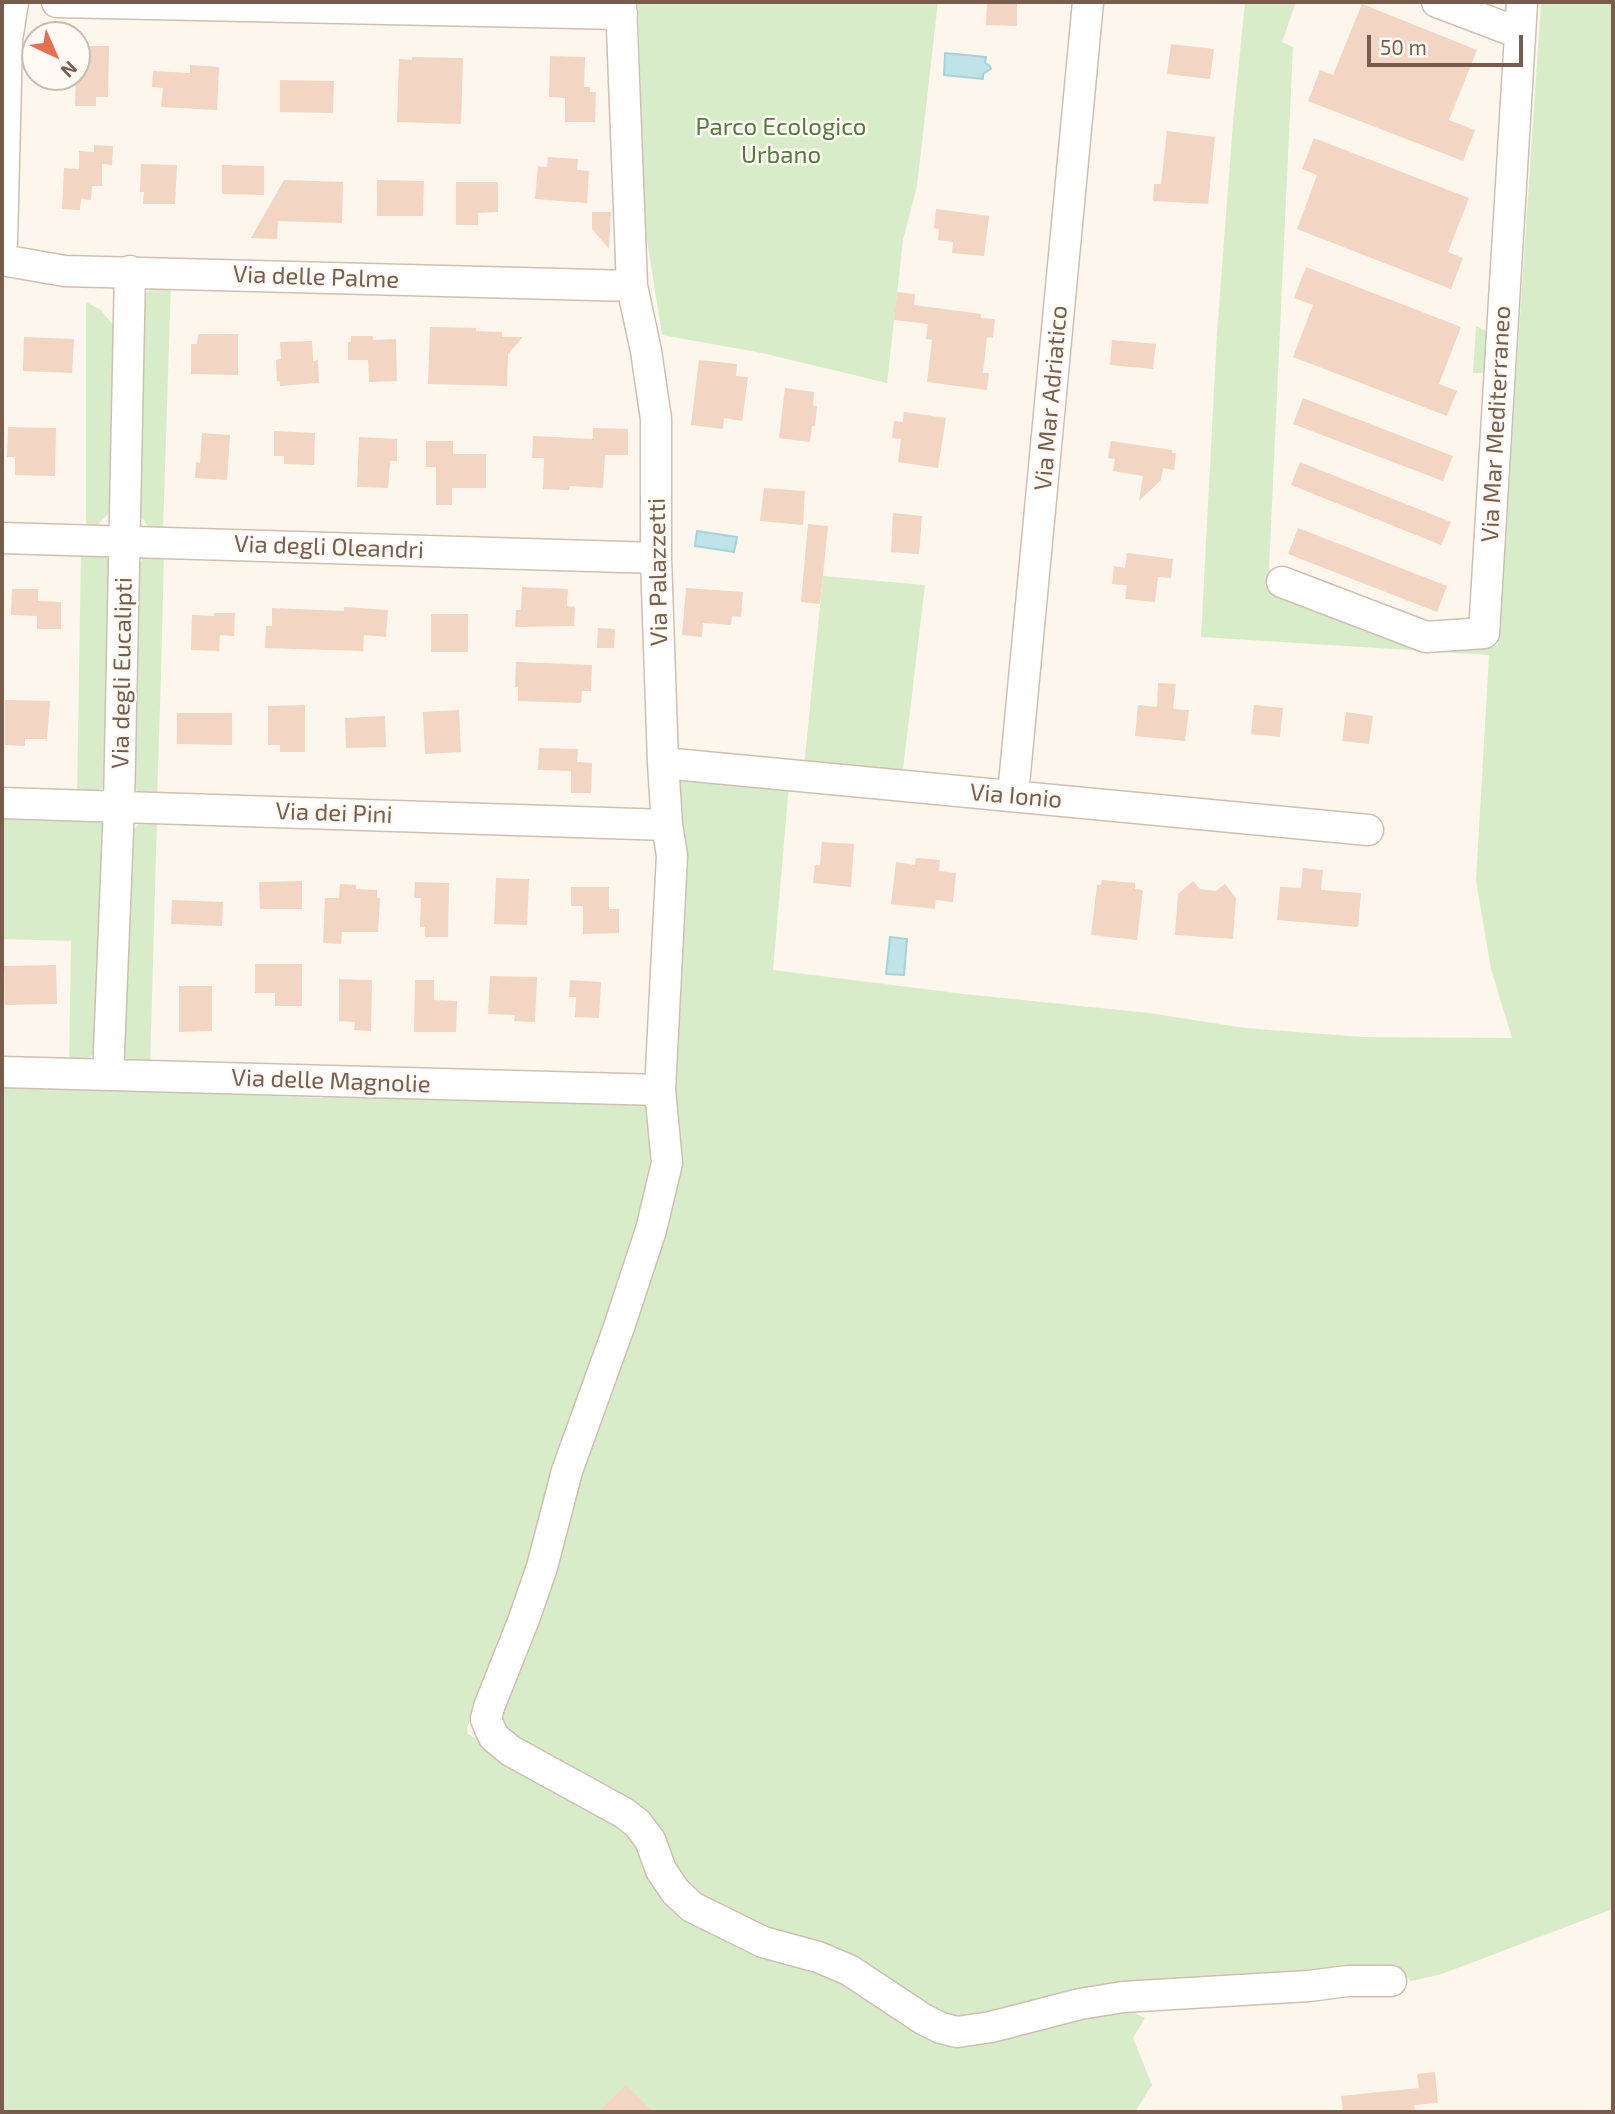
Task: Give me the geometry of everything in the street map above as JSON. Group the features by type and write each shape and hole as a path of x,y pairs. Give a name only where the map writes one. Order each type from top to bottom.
{"street":[{"path":"2,243 7,40 13,2"},
{"path":"57,2 622,8"},
{"name":"Via Mar Adriatico","path":"1013,795 1088,2"},
{"path":"1437,2 1519,33"},
{"name":"Via Mar Mediterraneo","path":"1282,582 1426,637 1484,633 1522,2"},
{"name":"Via Palazzetti","path":"622,8 632,286 646,351 656,419 656,558 663,763 672,855 660,1090 667,1163 651,1230 567,1471 538,1580 486,1719 494,1737 511,1751 624,1813 637,1823 650,1840 661,1870 675,1891 692,1907 763,1942 818,1957 849,1970 923,2020 941,2028 957,2032 991,2027 1080,2004 1123,1997 1309,1986 1348,1981 1391,1981"},
{"name":"Via delle Palme","path":"2,260 65,271 632,286"},
{"name":"Via degli Eucalipti","path":"108,1075 119,806 130,271"},
{"name":"Via degli Oleandri","path":"2,538 656,558"},
{"name":"Via Ionio","path":"663,763 1368,830"},
{"name":"Via dei Pini","path":"2,803 667,825"},
{"name":"Via delle Magnolie","path":"2,1072 660,1090"}],"green space":[{"name":"Parco Ecologico Urbano","path":"638,2 938,2 917,186 903,240 887,383 762,353 662,335 645,227"},
{"path":"1245,2 1296,2 1282,42 1293,47 1269,569 1422,645 1498,646 1541,3 1613,2 1613,1909 1442,1974 1411,1981 1405,1975 1385,1973 952,2023 696,1901 661,1847 518,1748 497,1715 616,1360 670,1064 678,771 789,785 773,970 964,994 1149,1013 1245,1028 1362,1037 1512,1038 1491,969 1476,881 1489,655 1201,637 1217,333"},
{"path":"171,281 163,531 148,527 137,510 142,302 153,287"},
{"path":"86,302 101,310 117,330 110,512 97,525 86,527"},
{"path":"1476,326 1490,333 1488,373 1473,373"},
{"path":"81,550 101,550 110,557 105,786 99,791 77,795"},
{"path":"164,553 157,799 142,795 132,786 137,567 145,556"},
{"path":"823,576 925,585 902,778 804,767"},
{"path":"2,817 99,820 104,825 95,1052 82,1065 69,1066 71,941 2,939"},
{"path":"157,819 150,1068 128,1061 121,1052 127,836 142,821"},
{"path":"2,1087 323,1098 323,1092 640,1100 650,1107 659,1164 540,1545 482,1698 467,1727 468,1734 623,1822 664,1899 809,1960 928,2029 1122,2007 1145,2018 1133,2038 1152,2085 1135,2112 2,2112"}],"water":[{"path":"945,53 986,57 985,63 991,69 983,74 983,79 944,75"},
{"path":"697,531 737,537 734,552 695,546"},
{"path":"890,937 907,939 904,975 886,974"}],"building":[{"path":"987,2 1017,2 1017,26 986,25"},
{"path":"1362,4 1477,50 1449,120 1475,130 1463,161 1308,101 1320,70 1333,75"},
{"path":"1171,44 1214,49 1210,79 1167,74"},
{"path":"91,46 109,46 108,97 96,97 96,106 75,106 76,91 91,91"},
{"path":"550,56 585,57 584,87 590,87 590,92 596,92 595,122 565,122 565,98 549,97"},
{"path":"412,57 463,58 461,124 397,122 399,59 412,60"},
{"path":"190,65 219,67 217,110 161,107 163,88 152,87 153,71 190,73"},
{"path":"280,80 334,81 333,113 280,112"},
{"path":"1167,131 1215,137 1208,204 1153,201 1154,184 1161,184"},
{"path":"1314,138 1469,198 1448,252 1463,258 1451,289 1297,229 1317,175 1302,169"},
{"path":"94,145 113,146 112,165 102,164 102,186 92,186 91,200 81,199 80,210 62,209 64,168 79,169 79,151 94,152"},
{"path":"548,157 578,159 577,170 589,171 587,203 535,199 538,166 547,167"},
{"path":"141,164 177,165 175,204 143,204 144,192 140,192"},
{"path":"222,165 264,166 264,195 222,194"},
{"path":"284,180 343,182 342,223 278,221 277,239 251,238"},
{"path":"377,180 424,181 423,216 377,216"},
{"path":"456,182 498,182 498,212 478,213 478,225 456,225"},
{"path":"936,209 989,216 984,256 952,253 953,242 938,240 939,229 934,228"},
{"path":"592,212 611,212 609,249 592,229"},
{"path":"1306,267 1461,327 1439,384 1457,391 1447,416 1293,357 1313,305 1294,298"},
{"path":"897,292 915,294 914,305 981,314 981,318 995,319 993,338 987,337 983,373 989,373 987,390 927,382 932,340 926,339 928,324 894,320"},
{"path":"430,327 476,328 476,331 502,332 502,337 523,337 508,354 507,386 428,384"},
{"path":"198,334 238,334 238,375 191,374 191,344 197,344"},
{"path":"351,336 373,336 373,340 396,339 397,381 369,382 368,360 348,360 348,342 351,342"},
{"path":"24,337 74,339 72,373 23,371"},
{"path":"1112,340 1156,344 1153,369 1110,365"},
{"path":"312,341 313,361 318,360 319,383 280,386 280,381 277,382 276,360 281,359 280,342"},
{"path":"699,360 737,364 736,376 748,377 742,421 724,418 723,429 691,425"},
{"path":"785,388 814,392 813,406 817,406 810,442 779,438"},
{"path":"1303,398 1453,456 1443,481 1293,424"},
{"path":"904,412 946,418 938,468 898,462 901,439 892,438 894,421 903,422"},
{"path":"8,427 56,428 55,476 15,475 15,457 7,457"},
{"path":"593,428 628,429 628,455 605,455 603,488 570,486 569,490 543,489 544,458 532,458 533,436 593,439"},
{"path":"274,431 315,433 314,465 284,464 284,456 274,456"},
{"path":"202,433 230,435 227,480 195,478 196,462 200,463"},
{"path":"359,437 397,439 397,461 390,461 388,488 357,487"},
{"path":"426,441 453,441 453,454 486,454 486,488 452,488 452,505 436,505 436,467 426,467"},
{"path":"1111,441 1172,450 1172,453 1176,453 1174,470 1163,468 1161,480 1139,501 1143,476 1113,471 1115,459 1108,458"},
{"path":"1300,462 1451,522 1441,545 1291,485"},
{"path":"764,488 805,491 803,525 760,521"},
{"path":"893,513 922,516 919,554 891,552"},
{"path":"808,524 828,526 820,604 801,602"},
{"path":"1298,528 1447,586 1437,612 1288,554"},
{"path":"1127,553 1173,559 1171,578 1158,577 1155,602 1125,599 1127,585 1112,584 1114,566 1125,568"},
{"path":"522,587 568,589 567,606 575,607 574,626 515,627 516,610 521,610"},
{"path":"686,588 743,592 741,617 732,616 731,625 703,623 702,637 682,635"},
{"path":"12,589 38,589 38,601 61,602 61,629 37,629 37,616 11,615"},
{"path":"344,607 388,610 386,637 364,635 363,651 265,648 266,626 272,626 272,608 344,611"},
{"path":"214,613 235,613 234,636 220,635 219,651 191,650 192,615 214,616"},
{"path":"431,614 468,614 468,652 431,652"},
{"path":"598,628 615,629 614,648 597,648"},
{"path":"516,662 592,665 591,691 582,691 581,703 518,701 518,687 515,687"},
{"path":"1158,683 1176,684 1173,709 1189,710 1185,741 1135,736 1138,705 1157,707"},
{"path":"5,700 50,701 47,739 25,739 25,746 5,745"},
{"path":"305,705 305,752 280,752 280,745 268,745 268,706"},
{"path":"1254,705 1283,708 1280,737 1251,734"},
{"path":"459,710 461,752 425,754 423,712"},
{"path":"1346,712 1373,716 1369,744 1342,741"},
{"path":"177,713 232,713 232,745 177,744"},
{"path":"385,716 386,747 346,748 345,718"},
{"path":"539,748 578,749 577,762 592,763 591,793 571,793 571,771 538,770"},
{"path":"822,842 854,844 851,887 813,883 815,865 820,865"},
{"path":"916,858 940,860 939,871 956,873 953,902 936,900 935,909 891,904 896,862 915,865"},
{"path":"1303,868 1323,870 1321,890 1361,893 1358,927 1277,920 1280,887 1301,888"},
{"path":"496,878 529,879 527,925 494,924"},
{"path":"1102,880 1135,883 1135,889 1143,890 1137,940 1091,935 1097,885 1101,885"},
{"path":"302,881 302,909 260,909 259,882"},
{"path":"1193,881 1200,889 1216,891 1225,884 1236,898 1233,939 1175,935 1178,894"},
{"path":"415,882 449,883 448,937 425,937 425,927 420,927 421,898 414,898"},
{"path":"340,884 356,885 356,889 377,890 377,898 380,898 378,932 342,932 341,944 323,943 325,898 339,898"},
{"path":"571,887 609,887 609,909 619,909 619,933 583,934 583,906 571,906"},
{"path":"172,900 223,902 222,926 171,924"},
{"path":"255,964 302,964 302,1006 275,1006 275,993 255,993"},
{"path":"56,965 57,1004 5,1005 4,966"},
{"path":"490,976 537,977 535,1022 514,1021 515,1015 488,1014"},
{"path":"339,979 372,980 371,1031 354,1030 355,1022 339,1021"},
{"path":"415,980 434,980 434,1000 457,1001 456,1032 414,1032"},
{"path":"570,980 601,982 599,1018 575,1017 576,997 569,997"},
{"path":"179,986 212,986 212,1031 179,1032"},
{"path":"1435,2072 1438,2103 1414,2105 1415,2112 1343,2112 1341,2096 1419,2088 1417,2074"},
{"path":"626,2085 653,2112 598,2112"}]}
